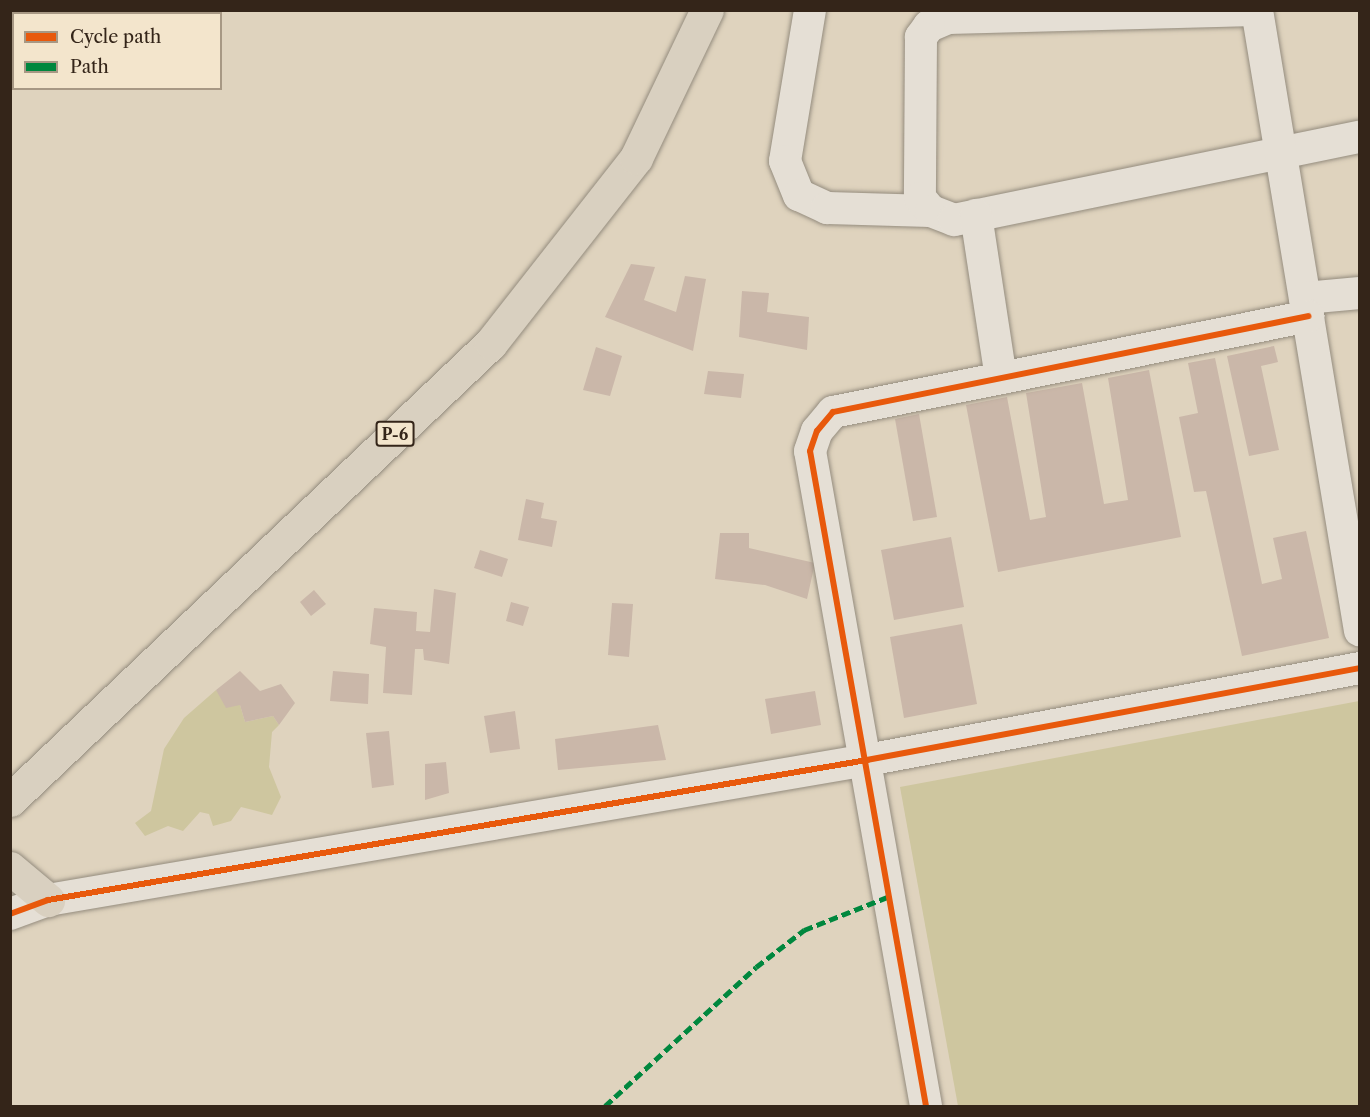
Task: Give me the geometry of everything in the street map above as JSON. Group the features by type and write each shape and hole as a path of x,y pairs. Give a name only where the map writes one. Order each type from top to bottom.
{"highway":[{"name":"P-6","path":"10,800 491,343 636,158 707,10"},
{"path":"10,868 48,900"}],"street":[{"path":"810,10 785,161 799,195 827,208 931,211 954,220 1359,137"},
{"path":"931,211 920,198 921,37 929,26 948,18 1256,10 1359,632"},
{"path":"976,215 1001,378"},
{"path":"926,1107 867,760 810,451 817,431 833,412 1001,378 1306,307 1359,292"},
{"path":"10,914 48,900 867,760 1359,668"}],"shaded area":[{"path":"216,690 240,705 245,722 273,716 279,725 272,732 269,767 281,797 272,815 241,807 231,821 213,826 209,814 200,812 183,831 168,826 145,836 135,823 151,811 164,749 184,718"},
{"path":"1359,701 1359,1106 958,1106 900,787"}],"building":[{"path":"631,264 655,267 644,300 676,312 685,276 706,279 693,351 605,317"},
{"path":"742,291 769,293 767,312 809,317 807,350 739,337"},
{"path":"1274,346 1278,362 1261,366 1279,450 1249,456 1227,356"},
{"path":"596,347 622,356 610,396 583,390"},
{"path":"1215,358 1262,584 1282,579 1273,538 1306,531 1329,638 1242,656 1206,491 1194,492 1179,417 1198,413 1188,363"},
{"path":"1149,370 1181,537 998,572 966,405 1007,397 1030,520 1046,517 1026,393 1082,383 1104,504 1128,500 1108,378"},
{"path":"708,371 744,374 741,398 704,394"},
{"path":"919,414 937,517 913,521 895,419"},
{"path":"526,499 544,503 541,518 557,521 552,547 518,540"},
{"path":"720,533 749,533 749,548 815,563 807,599 765,585 715,579"},
{"path":"951,537 964,607 894,620 881,550"},
{"path":"480,550 508,559 502,577 474,568"},
{"path":"434,589 456,593 449,664 424,660 423,649 415,649 412,695 383,693 386,647 370,644 374,608 417,612 416,631 430,632"},
{"path":"314,590 326,604 311,616 300,602"},
{"path":"511,602 529,607 523,626 506,621"},
{"path":"612,603 633,604 629,657 608,655"},
{"path":"962,624 977,704 904,718 890,637"},
{"path":"240,671 260,691 281,684 295,703 279,725 273,716 245,722 240,705 226,708 216,690"},
{"path":"333,671 369,674 368,704 330,701"},
{"path":"815,691 821,725 771,734 765,699"},
{"path":"515,711 520,749 490,753 484,716"},
{"path":"658,725 666,760 558,770 555,739"},
{"path":"389,731 394,785 372,788 366,733"},
{"path":"446,762 449,793 425,800 425,764"}],"marked path":[{"path":"605,1106 756,967 804,930 890,896"}],"cycle path":[{"path":"926,1106 810,451 817,431 833,412 1308,316"},
{"path":"10,914 48,900 867,760 1360,668"}]}
